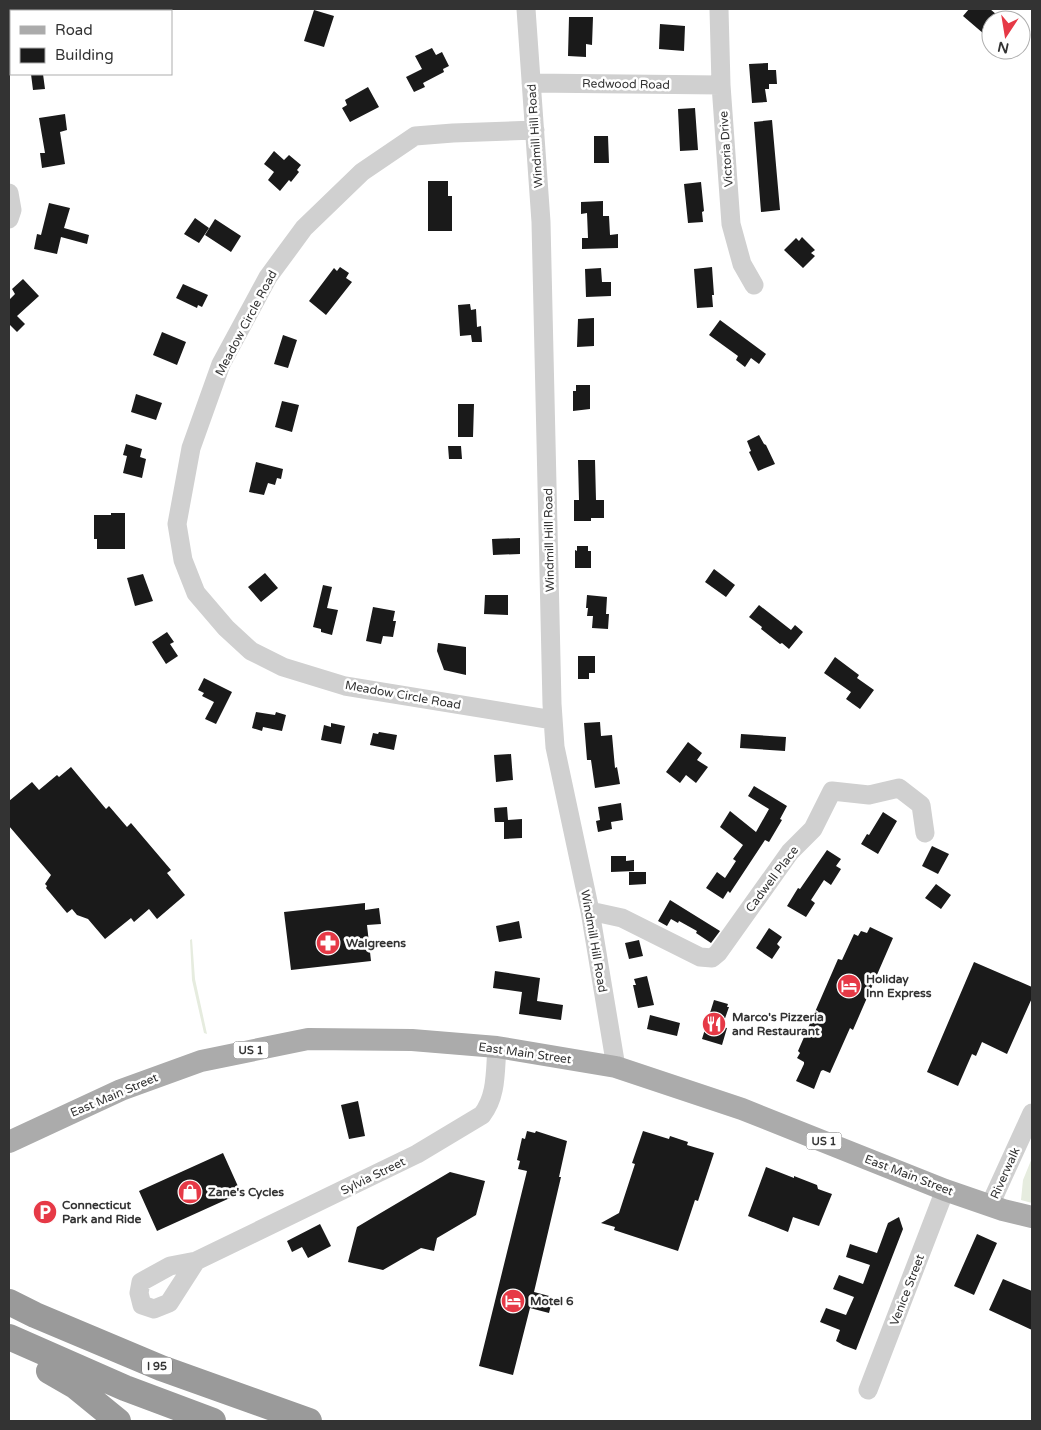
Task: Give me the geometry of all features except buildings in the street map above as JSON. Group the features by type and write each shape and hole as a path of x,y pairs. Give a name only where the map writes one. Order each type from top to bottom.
{"highway":[{"name":"I 95","path":"9,1302 35,1315 161,1368 309,1421"},
{"path":"9,1337 125,1388 213,1421"},
{"path":"9,1348 75,1386 118,1421"}],"main road":[{"name":"East Main Street","path":"9,1142 121,1090 200,1060 316,1039 412,1040 497,1047 616,1067 742,1109 945,1190 1032,1217"}],"street":[{"name":"Windmill Hill Road","path":"526,9 541,222 555,747 590,911 616,1067"},
{"name":"Victoria Drive","path":"719,9 721,85 731,224 742,264 754,285"},
{"name":"Redwood Road","path":"531,83 721,85"},
{"name":"Meadow Circle Road","path":"535,130 453,132 414,136 362,172 304,228 268,277 221,364 190,448 178,524 183,560 196,593 226,628 251,651 283,667 345,686 553,720"},
{"path":"9,193 12,210 9,219"},
{"name":"Cadwell Place","path":"590,911 622,918 700,958 712,958 718,953 790,852 813,829 832,791 869,795 899,788 921,805 925,833"},
{"name":"Sylvia Street","path":"196,1261 417,1154 482,1115 488,1108 493,1096 497,1047"},
{"name":"Riverwalk","path":"997,1207 1032,1113"},
{"name":"Riverwalk","path":"997,1207 1032,1143"},
{"name":"Venice Street","path":"868,1390 945,1190"}],"shaded area":[{"path":"192,939 195,979 207,1034 204,1033 192,980 190,940"},
{"path":"1032,1158 1032,1203 1021,1200 1023,1180"}],"place":[{"name":"Walgreens","path":"328,943"},
{"name":"Holiday Inn Express","path":"849,986"},
{"name":"Marco's Pizzeria and Restaurant","path":"714,1024"},
{"name":"Zane's Cycles","path":"190,1192"},
{"name":"Connecticut Park and Ride","path":"45,1212"},
{"name":"Motel 6","path":"513,1301"}]}
